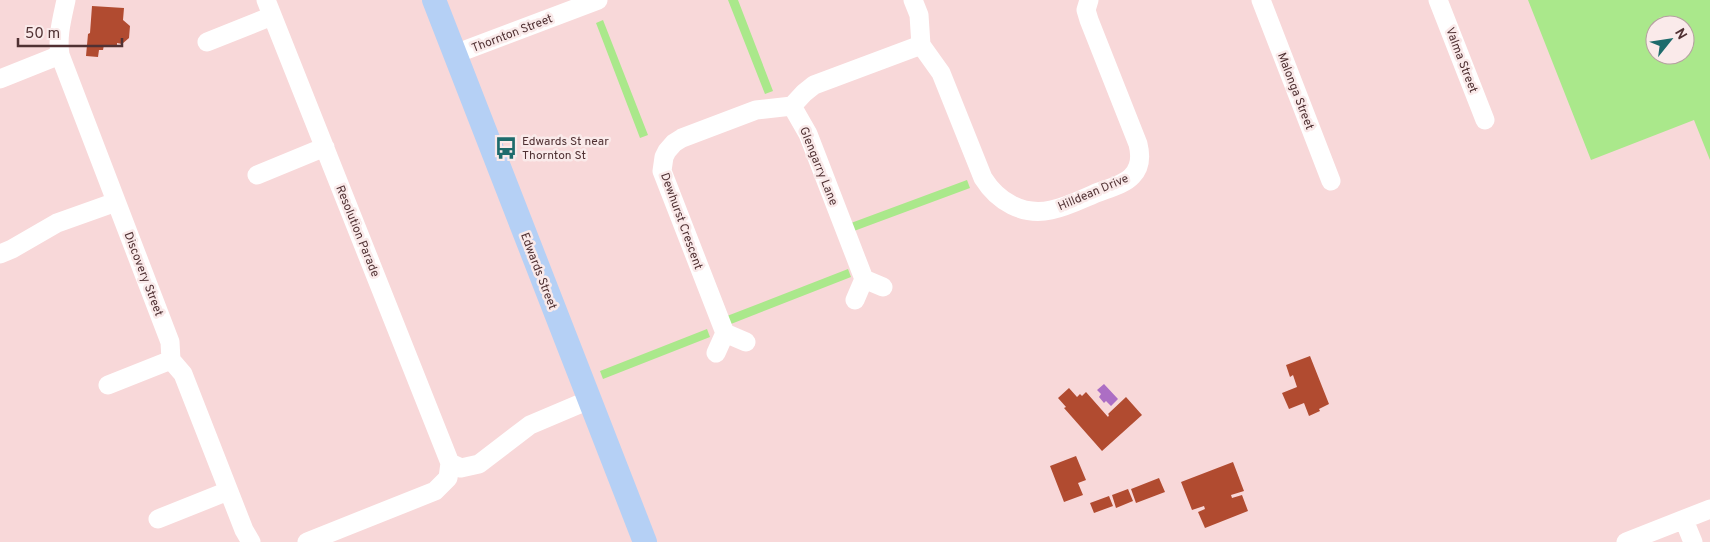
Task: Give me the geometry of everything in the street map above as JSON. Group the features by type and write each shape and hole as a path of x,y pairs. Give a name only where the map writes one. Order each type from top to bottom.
{"main road":[{"name":"Edwards Street","path":"434,0 645,542"}],"street":[{"name":"Discovery Street","path":"66,0 58,42 60,55 170,342 171,360 183,374 228,491 251,542"},
{"name":"Thornton Street","path":"455,54 598,0"},
{"name":"Hilldean Drive","path":"913,0 919,16 922,45 941,73 983,178 992,192 1005,202 1019,208 1041,212 1052,210 1123,182 1131,178 1140,163 1138,144 1089,20 1086,10 1089,0"},
{"name":"Malonga Street","path":"1261,0 1331,181"},
{"name":"Valma Street","path":"1438,0 1485,120"},
{"path":"207,42 269,8"},
{"name":"Resolution Parade","path":"269,8 450,463"},
{"path":"792,106 814,85 922,45"},
{"path":"0,79 60,55"},
{"name":"Glengarry Lane","path":"792,106 808,134 864,279"},
{"name":"Dewhurst Crescent","path":"725,333 664,178 662,171 664,157 670,147 682,138 756,110 792,106"},
{"path":"257,175 325,147"},
{"path":"0,254 57,223 116,202"},
{"path":"855,300 864,279 883,287"},
{"path":"716,353 725,333 746,342"},
{"path":"108,385 171,360"},
{"path":"307,542 435,491 448,478 450,463 461,468 479,464 530,426 589,400"},
{"path":"158,519 228,491"},
{"path":"1626,542 1710,509"},
{"path":"1684,520 1692,542"}],"green space":[{"path":"728,0 738,0 773,91 765,94"},
{"path":"1528,0 1710,0 1710,160 1694,120 1591,160"},
{"path":"603,20 648,135 640,138 596,23"},
{"path":"967,180 970,188 854,231 851,223"},
{"path":"848,269 851,277 731,324 727,316"},
{"path":"707,329 710,337 603,379 600,371"}],"shaded area":[{"path":"1104,384 1118,399 1111,406 1106,401 1104,403 1099,397 1101,394 1097,390"}],"building":[{"path":"92,6 124,8 123,20 130,26 129,38 122,44 117,43 117,46 104,45 103,50 99,50 98,57 86,56"},
{"path":"1310,356 1329,404 1309,416 1304,403 1289,409 1282,393 1297,387 1293,375 1290,377 1286,365"},
{"path":"1069,388 1077,397 1080,394 1082,396 1086,392 1108,417 1108,414 1126,397 1142,415 1102,451 1064,408 1066,407 1058,398"},
{"path":"1076,456 1086,480 1078,483 1083,495 1064,502 1050,466"},
{"path":"1233,462 1244,491 1231,495 1232,498 1242,495 1248,511 1205,528 1198,512 1205,509 1204,506 1192,510 1181,482"},
{"path":"1159,478 1165,492 1136,503 1131,489"},
{"path":"1128,489 1133,501 1116,508 1112,495"},
{"path":"1109,496 1113,506 1094,513 1090,503"}],"place":[{"name":"Edwards St near Thornton St","path":"506,148"}]}
